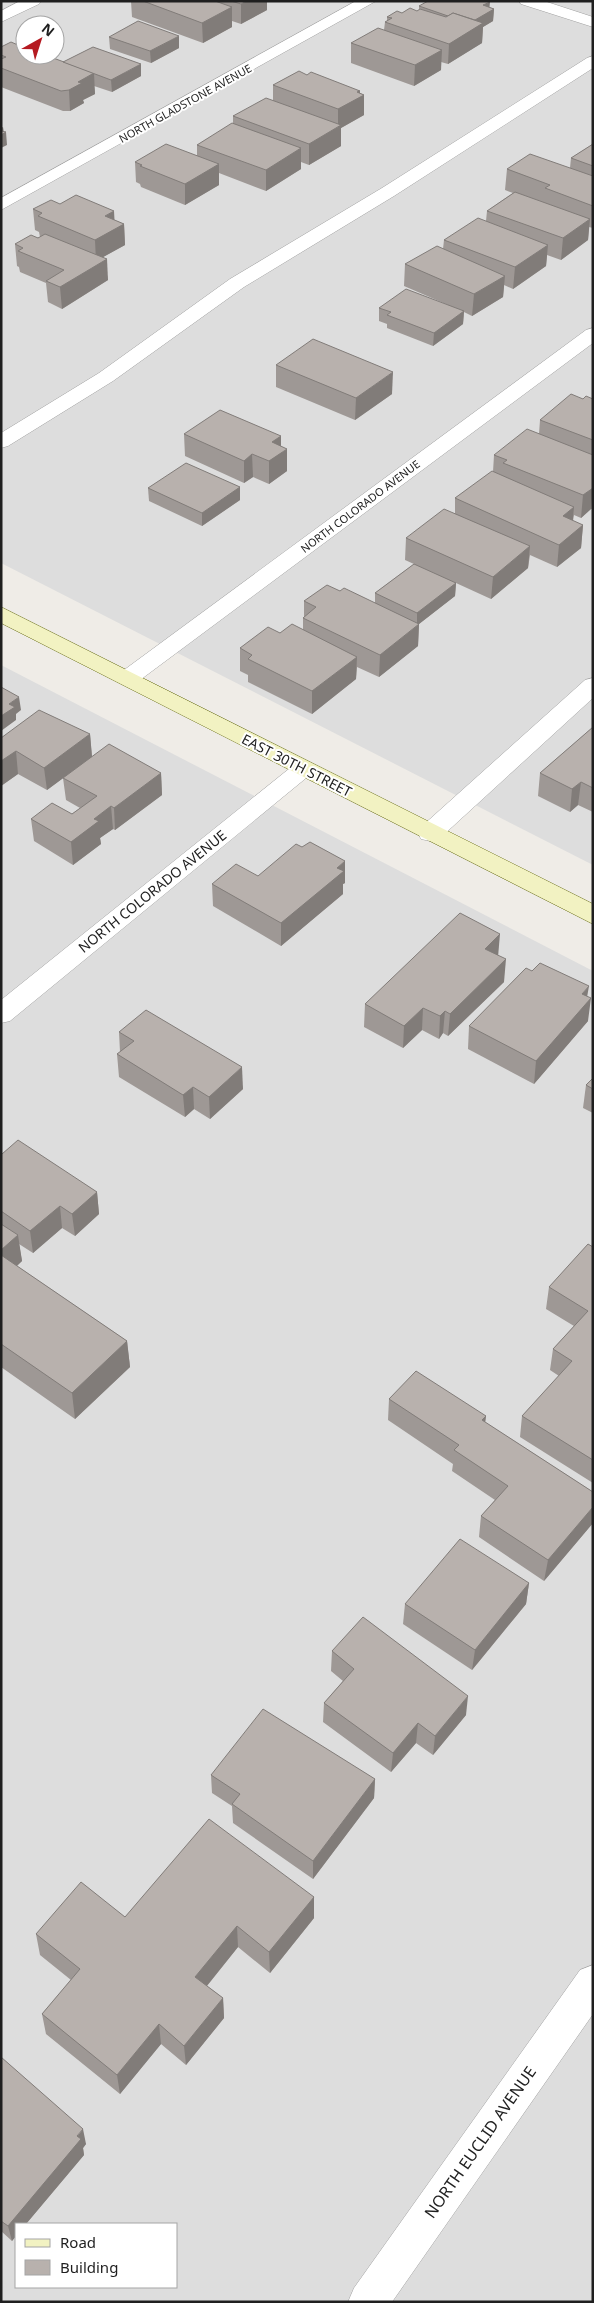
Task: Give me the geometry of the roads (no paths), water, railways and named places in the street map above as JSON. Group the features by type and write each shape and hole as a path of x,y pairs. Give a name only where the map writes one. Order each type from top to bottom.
{"main road":[{"name":"EAST 30TH STREET","path":"1,614 593,915"}],"street":[{"path":"1,17 33,1"},
{"name":"NORTH GLADSTONE AVENUE","path":"1,205 368,1"},
{"path":"527,1 593,22"},
{"path":"1,442 106,377 237,283 388,192 593,61"},
{"name":"NORTH COLORADO AVENUE","path":"128,678 593,334"},
{"path":"430,833 593,685"},
{"name":"NORTH COLORADO AVENUE","path":"1,1014 303,769"},
{"name":"NORTH EUCLID AVENUE","path":"368,2302 593,1983"}]}
